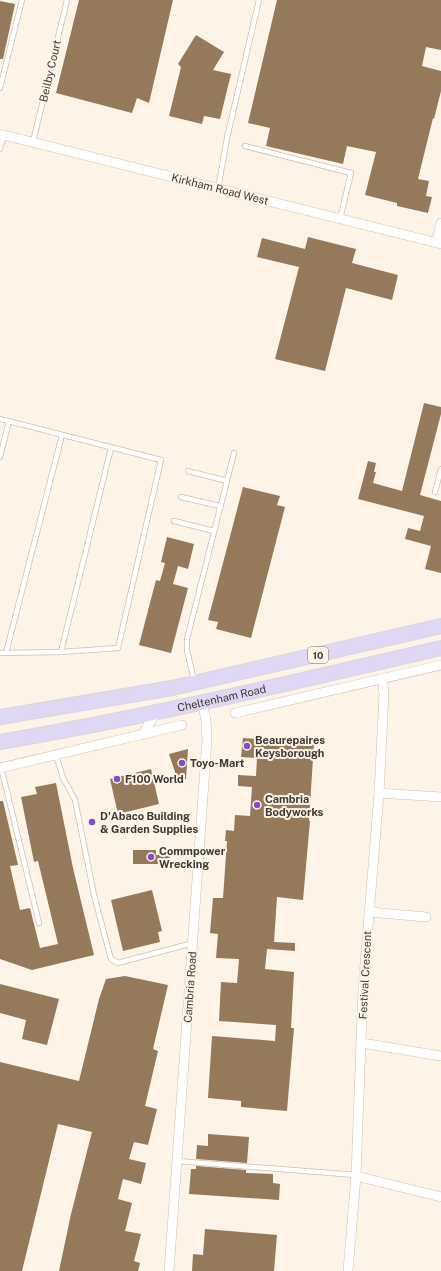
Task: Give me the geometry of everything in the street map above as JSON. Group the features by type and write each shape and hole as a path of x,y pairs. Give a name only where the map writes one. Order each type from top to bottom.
{"main road":[{"name":"Cheltenham Road","path":"0,717 166,689 435,628"},
{"name":"Cheltenham Road","path":"0,742 156,713 441,648"},
{"path":"194,682 202,702"}],"street":[{"name":"Kirkham Road West","path":"2,135 439,244"},
{"path":"439,244 441,223"},
{"name":"Cheltenham Road","path":"435,628 441,621"},
{"name":"Cheltenham Road","path":"235,713 441,665"},
{"name":"Festival Crescent","path":"348,1271 356,1175 363,988 379,793 384,694 382,678"},
{"path":"268,688 276,692 280,699 285,701"},
{"name":"Cambria Road","path":"168,1271 207,740 206,720 202,702"},
{"path":"142,734 156,713"},
{"path":"0,768 182,725"},
{"path":"379,793 441,797"},
{"path":"369,912 426,917"},
{"path":"362,1043 441,1056"},
{"path":"356,1175 441,1197"}],"lane":[{"path":"0,88 22,0"},
{"name":"Beilby Court","path":"33,142 67,0"},
{"path":"218,189 227,138 258,0"},
{"path":"0,149 2,135"},
{"path":"245,146 351,173 340,219"},
{"path":"0,419 161,460 118,648 61,652 0,653"},
{"path":"0,456 9,421"},
{"path":"6,653 62,435"},
{"path":"61,652 111,448"},
{"path":"194,682 186,641 234,453"},
{"path":"435,492 441,469"},
{"path":"188,471 227,481"},
{"path":"181,497 220,506"},
{"path":"174,521 214,531"},
{"path":"56,755 62,778 75,800 94,894 111,959 118,963 193,943"},
{"path":"0,768 40,923"},
{"path":"176,1161 356,1175"}],"building":[{"path":"79,0 173,0 149,103 137,98 132,113 56,93"},
{"path":"277,0 441,0 441,50 426,47 422,66 441,71 441,91 418,179 429,181 426,196 432,197 428,213 397,206 397,203 365,195 376,152 347,146 343,164 266,146 270,128 248,123"},
{"path":"0,1 15,4 3,59 0,59"},
{"path":"196,35 224,52 213,70 231,74 220,119 204,116 202,124 169,116 181,67 178,64"},
{"path":"308,237 356,249 352,263 398,275 392,300 346,288 325,371 275,359 299,267 257,257 262,238 305,249"},
{"path":"424,403 441,407 441,414 420,495 441,501 441,573 425,569 431,546 405,539 408,528 420,531 424,516 358,499 368,461 376,463 374,472 376,472 373,483 402,491"},
{"path":"243,487 280,496 277,505 285,507 251,638 216,629 218,622 208,620"},
{"path":"167,537 194,544 188,569 178,566 173,584 188,588 171,653 139,645 156,580 160,581 165,563 161,562"},
{"path":"243,738 314,743 310,821 303,900 277,897 274,942 295,943 295,951 267,949 265,969 294,972 291,1028 294,1028 287,1111 241,1107 241,1101 208,1098 212,1036 275,1041 276,1025 219,1021 221,982 237,983 239,959 216,958 218,934 210,933 213,898 223,898 227,841 225,841 226,830 234,831 235,815 250,816 252,787 238,786 238,775 256,776 257,758 241,757"},
{"path":"188,749 186,779 178,781 169,754"},
{"path":"151,769 159,804 118,814 110,779"},
{"path":"56,783 73,868 94,955 32,970 0,959 0,801 3,801 18,865 10,866 20,910 30,908 40,948 58,944 38,861 34,862 21,797 37,794 35,787"},
{"path":"133,850 156,850 156,855 170,855 170,864 133,864"},
{"path":"152,890 162,931 158,932 160,942 123,951 111,900"},
{"path":"125,976 168,985 153,1049 158,1051 145,1106 157,1109 148,1145 134,1142 129,1159 146,1163 141,1184 123,1179 118,1199 132,1203 125,1231 141,1234 134,1261 140,1263 138,1271 59,1271 71,1214 92,1132 58,1124 22,1271 0,1271 0,1062 79,1081 99,999 106,979"},
{"path":"0,984 59,999 47,1045 22,1039 26,1020 0,1013"},
{"path":"208,1134 249,1137 247,1163 196,1159 197,1145 208,1146"},
{"path":"196,1166 246,1170 246,1173 273,1174 273,1183 280,1184 279,1200 189,1194 191,1169 196,1169"},
{"path":"205,1229 277,1235 274,1271 192,1271 193,1254 203,1255"}],"place":[{"name":"Beaurepaires Keysborough","path":"247,746"},
{"name":"Toyo-Mart","path":"182,763"},
{"name":"F100 World","path":"117,779"},
{"name":"Cambria Bodyworks","path":"257,805"},
{"name":"D'Abaco Building & Garden Supplies","path":"92,822"},
{"name":"Commpower Wrecking","path":"151,857"}]}
